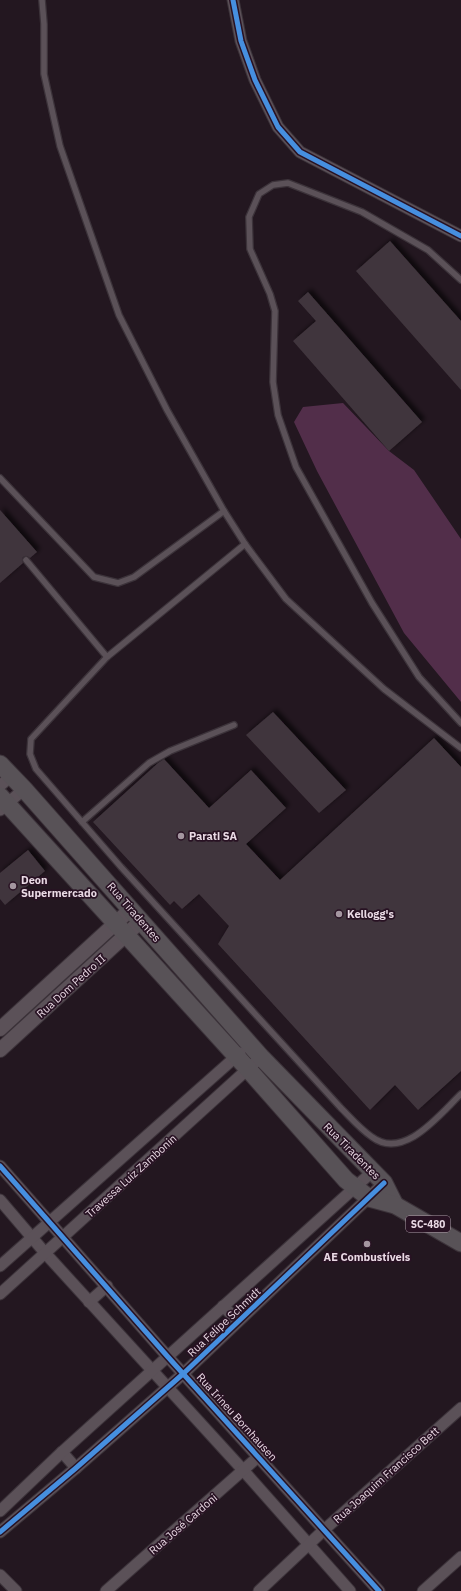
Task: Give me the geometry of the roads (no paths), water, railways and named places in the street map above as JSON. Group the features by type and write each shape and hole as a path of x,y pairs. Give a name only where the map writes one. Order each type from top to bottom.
{"main road":[{"name":"Rua Tiradentes","path":"4,775 24,789 255,1051 378,1177 395,1205"},
{"name":"Rua Tiradentes","path":"2,803 126,936 354,1188 369,1198 395,1205"},
{"name":"SC-480","path":"395,1205 460,1244"}],"street":[{"path":"233,0 241,41 255,80 278,127 300,152 461,236"},
{"path":"2,803 24,789"},
{"name":"Rua Dom Pedro II","path":"0,1029 114,923 136,915"},
{"name":"Rua Dom Pedro II","path":"0,1050 126,936 136,915"},
{"name":"Travessa Luiz Zambonin","path":"0,1266 50,1223 235,1056 255,1051"},
{"name":"Travessa Luiz Zambonin","path":"0,1294 248,1070 255,1051"},
{"path":"169,1115 182,1129"},
{"name":"Rua Irineu Bornhausen","path":"0,1167 379,1591"},
{"name":"Rua Felipe Schmidt","path":"0,1512 62,1452 354,1188 378,1177"},
{"name":"Rua Felipe Schmidt","path":"0,1532 76,1468 184,1373 369,1198 378,1177"},
{"path":"0,1200 46,1254 243,1470 350,1591"},
{"path":"89,1302 107,1286"},
{"path":"223,1306 238,1321"},
{"name":"Rua Joaquim Francisco Bett","path":"259,1591 325,1529 461,1408"},
{"path":"62,1452 76,1468"},
{"name":"Rua José Cardoni","path":"106,1591 259,1456"},
{"path":"423,1591 461,1557"},
{"path":"0,1575 16,1591"}],"lane":[{"path":"42,0 44,24 44,74 60,146 119,315 167,410 224,511 245,544 286,599 384,688 461,748"},
{"path":"461,280 428,250 362,212 288,183 273,184 259,194 249,218 250,249 270,294 275,311 273,382 278,415 296,467 372,603 419,677 461,723"},
{"path":"0,478 94,577 118,583 134,577 224,511"},
{"path":"245,544 107,657 31,738 30,754 36,769 121,867 329,1096 372,1138 388,1144 403,1142 420,1134 461,1094"},
{"path":"26,560 107,657"},
{"path":"82,822 149,763 170,751 234,725"}],"place":[{"name":"Parati SA","path":"181,836"},
{"name":"Deon Supermercado","path":"13,886"},
{"name":"Kellogg's","path":"339,914"},
{"name":"AE Combustíveis","path":"367,1244"}]}
